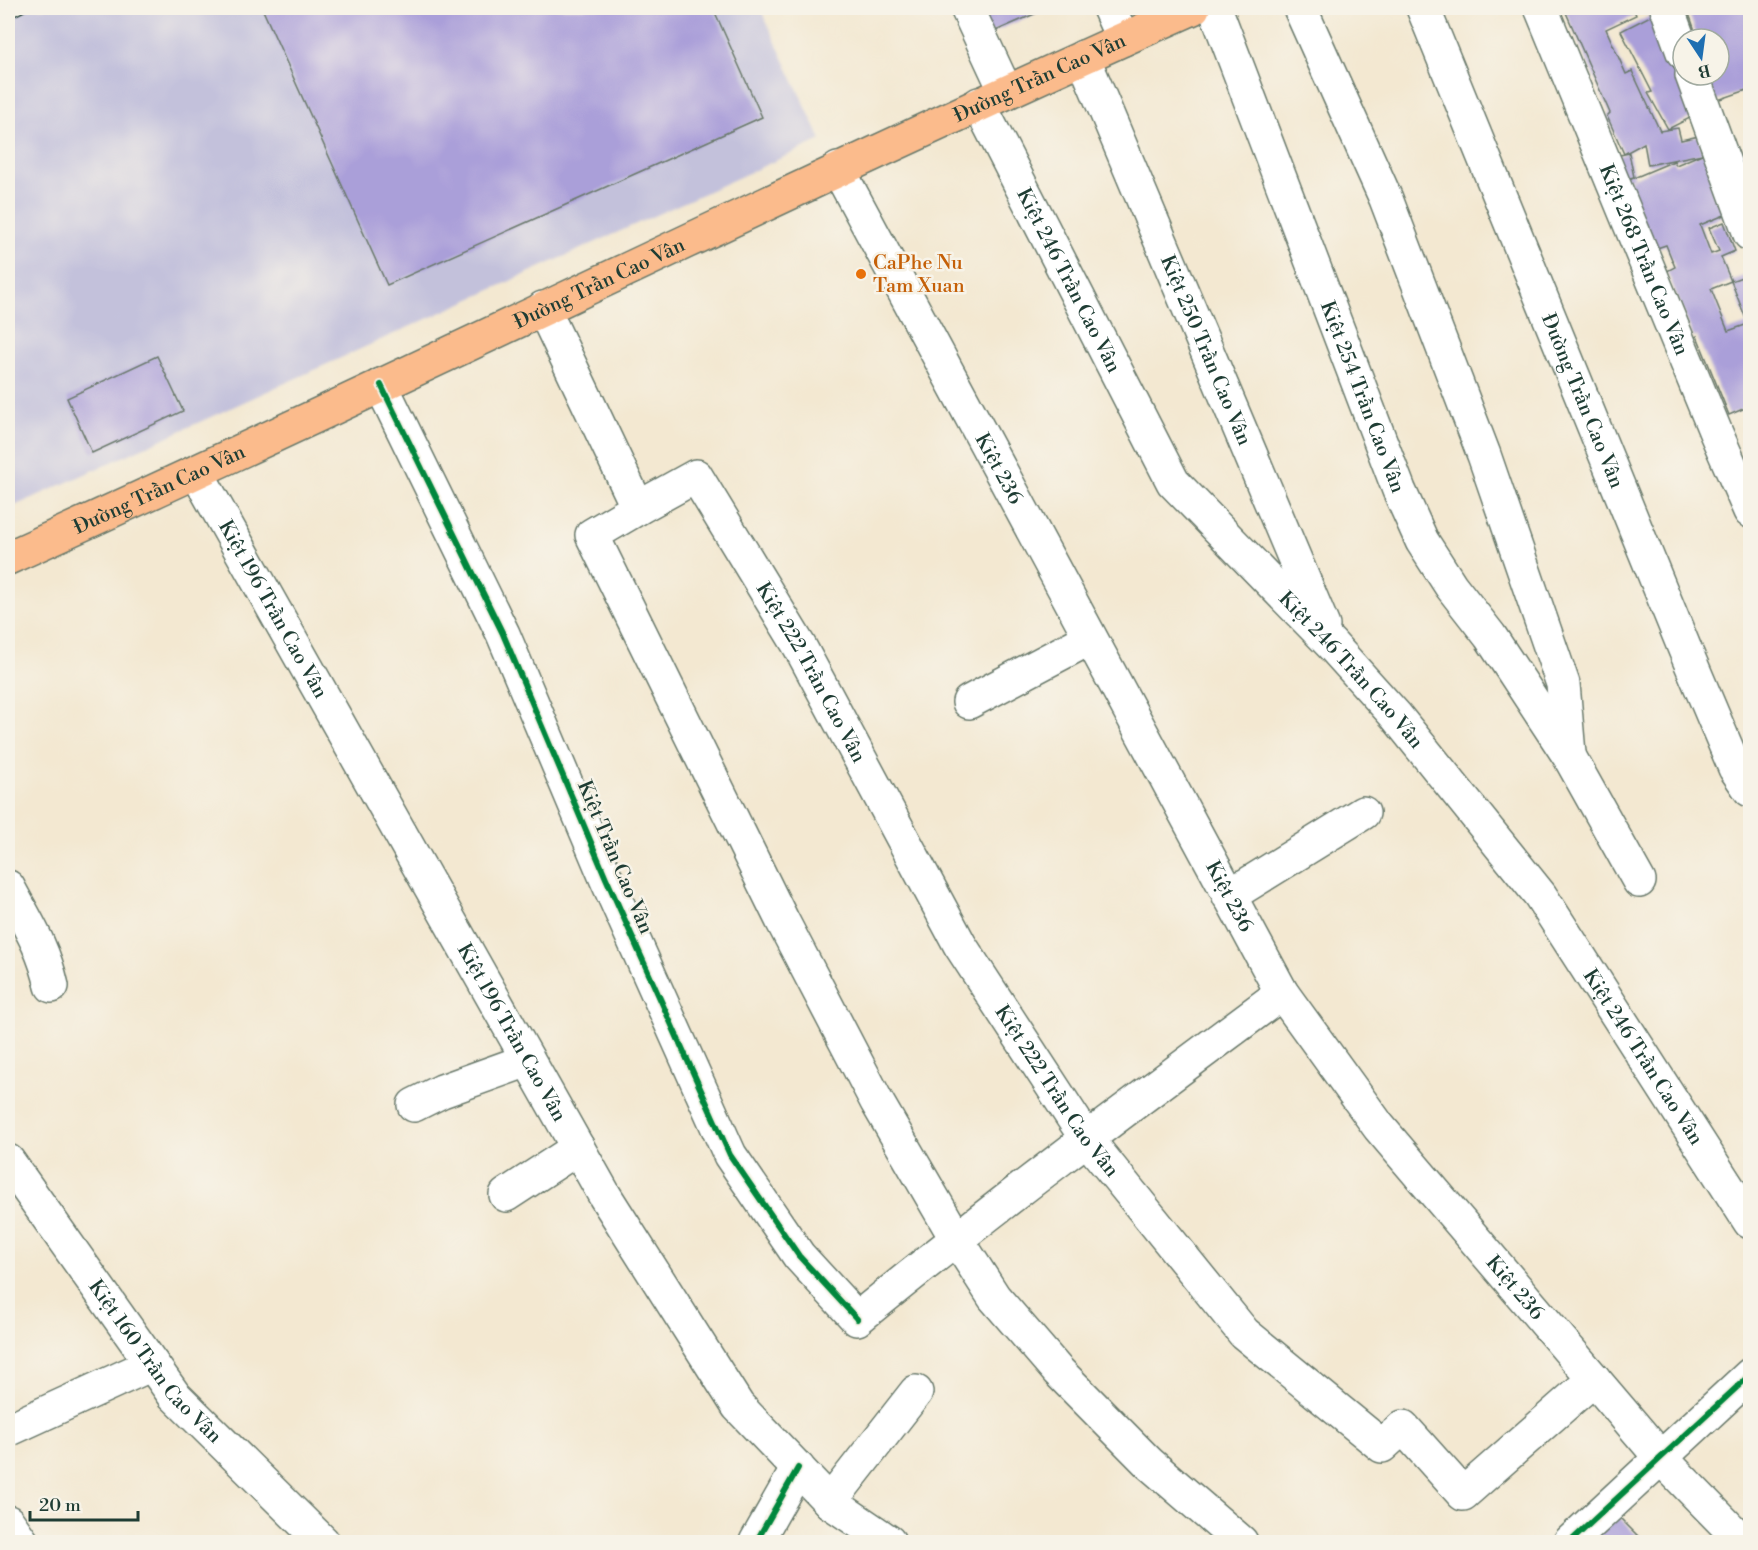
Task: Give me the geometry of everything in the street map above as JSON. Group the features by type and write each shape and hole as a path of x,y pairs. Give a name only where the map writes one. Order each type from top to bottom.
{"main road":[{"name":"Đường Trần Cao Vân","path":"8,558 197,473 837,169 1193,8"}],"street":[{"name":"Kiệt 246 Trần Cao Vân","path":"967,8 992,98 1173,482 1331,644 1396,716 1540,894 1750,1222"},
{"path":"1109,8 1123,39"},
{"name":"Kiệt 254 Trần Cao Vân","path":"1215,8 1399,490 1422,541 1451,586 1490,636 1569,756 1639,881"},
{"path":"1300,8 1386,199 1484,455 1563,684 1569,756"},
{"name":"Đường Trần Cao Vân","path":"1424,8 1690,662 1735,768 1750,790"},
{"name":"Kiệt 268 Trần Cao Vân","path":"1541,8 1750,511"},
{"path":"1666,8 1673,27"},
{"name":"Kiệt 250 Trần Cao Vân","path":"1083,57 1331,644"},
{"path":"1696,87 1750,234"},
{"name":"Kiệt 236","path":"837,169 1282,993 1378,1127 1661,1458 1743,1542"},
{"path":"543,309 638,508"},
{"name":"Kiệt Trần Cao Vân","path":"381,385 503,634 606,878 730,1155 799,1256 857,1319 956,1238"},
{"name":"Kiệt 196 Trần Cao Vân","path":"197,473 605,1196 738,1406 830,1502 889,1542"},
{"name":"Kiệt 222 Trần Cao Vân","path":"1241,1542 1149,1463 1058,1371 994,1298 956,1238 877,1102 792,940 592,535 696,476 800,647 960,945 1086,1138 1244,1333 1382,1446 1403,1427 1463,1494 1594,1379"},
{"path":"969,702 1090,638"},
{"path":"1229,896 1363,813"},
{"path":"8,887 33,930 46,960 52,986"},
{"path":"956,1238 1086,1138 1282,993"},
{"path":"414,1105 442,1091 528,1060"},
{"path":"506,1195 578,1148"},
{"name":"Kiệt 160 Trần Cao Vân","path":"8,1161 174,1395 324,1542"},
{"path":"8,1430 152,1364"},
{"path":"1570,1542 1750,1375"},
{"path":"830,1502 916,1392"},
{"path":"756,1542 798,1468"},
{"path":"8,1522 22,1542"}],"shaded area":[{"path":"8,8 760,8 821,140 8,509"}],"building":[{"path":"262,8 713,8 762,117 387,285"},
{"path":"951,8 1048,8 968,43"},
{"path":"1564,8 1633,8 1636,15 1606,29 1626,74 1632,71 1660,131 1678,128 1681,140 1699,136 1702,154 1648,165 1644,143 1624,154 1607,116 1610,113"},
{"path":"1687,8 1750,8 1750,89 1715,101 1710,87 1731,87 1731,27 1694,27"},
{"path":"1656,13 1671,61 1671,87 1683,87 1694,116 1668,129 1648,93 1652,92 1621,31"},
{"path":"1710,151 1737,210 1700,225 1711,254 1719,251 1709,228 1724,222 1735,251 1721,257 1731,281 1750,274 1750,406 1729,415 1697,336 1694,338 1667,271 1675,267 1666,245 1651,250 1629,180 1674,161 1676,165","holes":["1731,281 1748,324 1728,331 1711,289"]},
{"path":"1750,151 1750,182 1738,158"},
{"path":"1629,153 1634,177 1616,181 1611,157"},
{"path":"157,356 183,411 92,453 67,398"},
{"path":"1618,1516 1644,1542 1589,1542"}],"railway":[{"path":"8,16 24,8"}],"cycle path":[{"path":"381,385 503,634 606,878 730,1155 799,1256 857,1319"},
{"path":"1570,1542 1750,1375"},
{"path":"756,1542 798,1468"}],"place":[{"name":"CaPhe Nu Tam Xuan","path":"861,274"}]}
